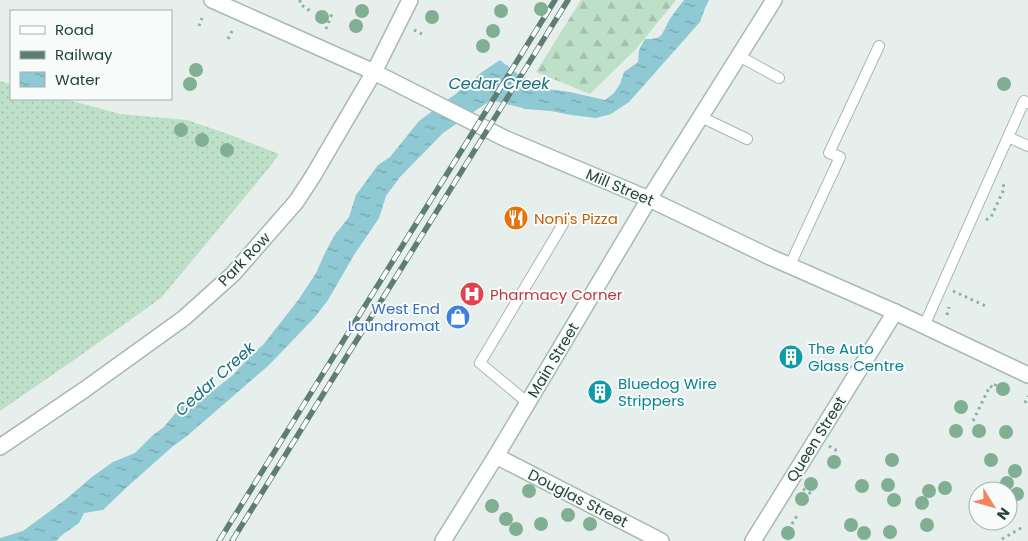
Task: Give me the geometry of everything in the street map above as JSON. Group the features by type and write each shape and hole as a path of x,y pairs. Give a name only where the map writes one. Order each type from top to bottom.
{"main road":[{"name":"Mill Street","path":"212,0 374,72 504,138 649,199 1027,373"},
{"name":"Park Row","path":"0,447 84,390 184,318 233,274 296,202 313,176 374,72 410,0"},
{"name":"Main Street","path":"443,541 528,403 649,199 774,0"},
{"name":"Queen Street","path":"753,541 895,312"},
{"name":"Douglas Street","path":"496,456 661,541"}],"lane":[{"path":"790,265 840,157 829,153 879,46"},
{"path":"740,56 779,78"},
{"path":"924,326 1024,100 1028,102"},
{"path":"701,117 747,139"},
{"path":"1008,137 1028,146"},
{"path":"528,403 480,363 563,224"}],"path":[{"path":"300,0 300,4 310,11"},
{"path":"326,29 333,11"},
{"path":"198,26 202,18"},
{"path":"414,30 422,34"},
{"path":"228,39 232,31"},
{"path":"952,291 988,307"},
{"path":"973,421 990,386 994,388 997,381"},
{"path":"1025,403 1028,396"},
{"path":"799,487 813,495"},
{"path":"792,524 798,514"},
{"path":"1002,539 1021,528"}],"green space":[{"path":"581,0 676,0 636,49 590,94 536,72"},
{"path":"0,81 10,84 10,100 69,100 120,114 187,120 279,154 161,298 0,411"}],"water":[{"name":"Cedar Creek","path":"684,0 709,0 700,22 629,102 611,114 596,118 526,109 491,100 443,133 400,177 386,196 379,218 354,255 328,300 315,317 269,365 172,447 103,510 84,513 79,523 56,541 0,541 0,538 23,531 113,462 135,453 164,427 182,405 214,390 233,375 263,345 299,299 316,273 334,236 349,217 356,195 378,165 390,157 419,121 500,60 529,83 547,89 605,100 614,93 620,84 624,72 638,62 639,50 645,39 656,38 662,35 670,19"}],"railway":[{"path":"219,541 555,0"},
{"path":"232,541 568,0"}],"place":[{"name":"Noni's Pizza","path":"516,218"},
{"name":"Pharmacy Corner","path":"472,294"},
{"name":"West End Laundromat","path":"458,317"},
{"name":"The Auto Glass Centre","path":"791,357"},
{"name":"Bluedog Wire Strippers","path":"600,392"}]}
